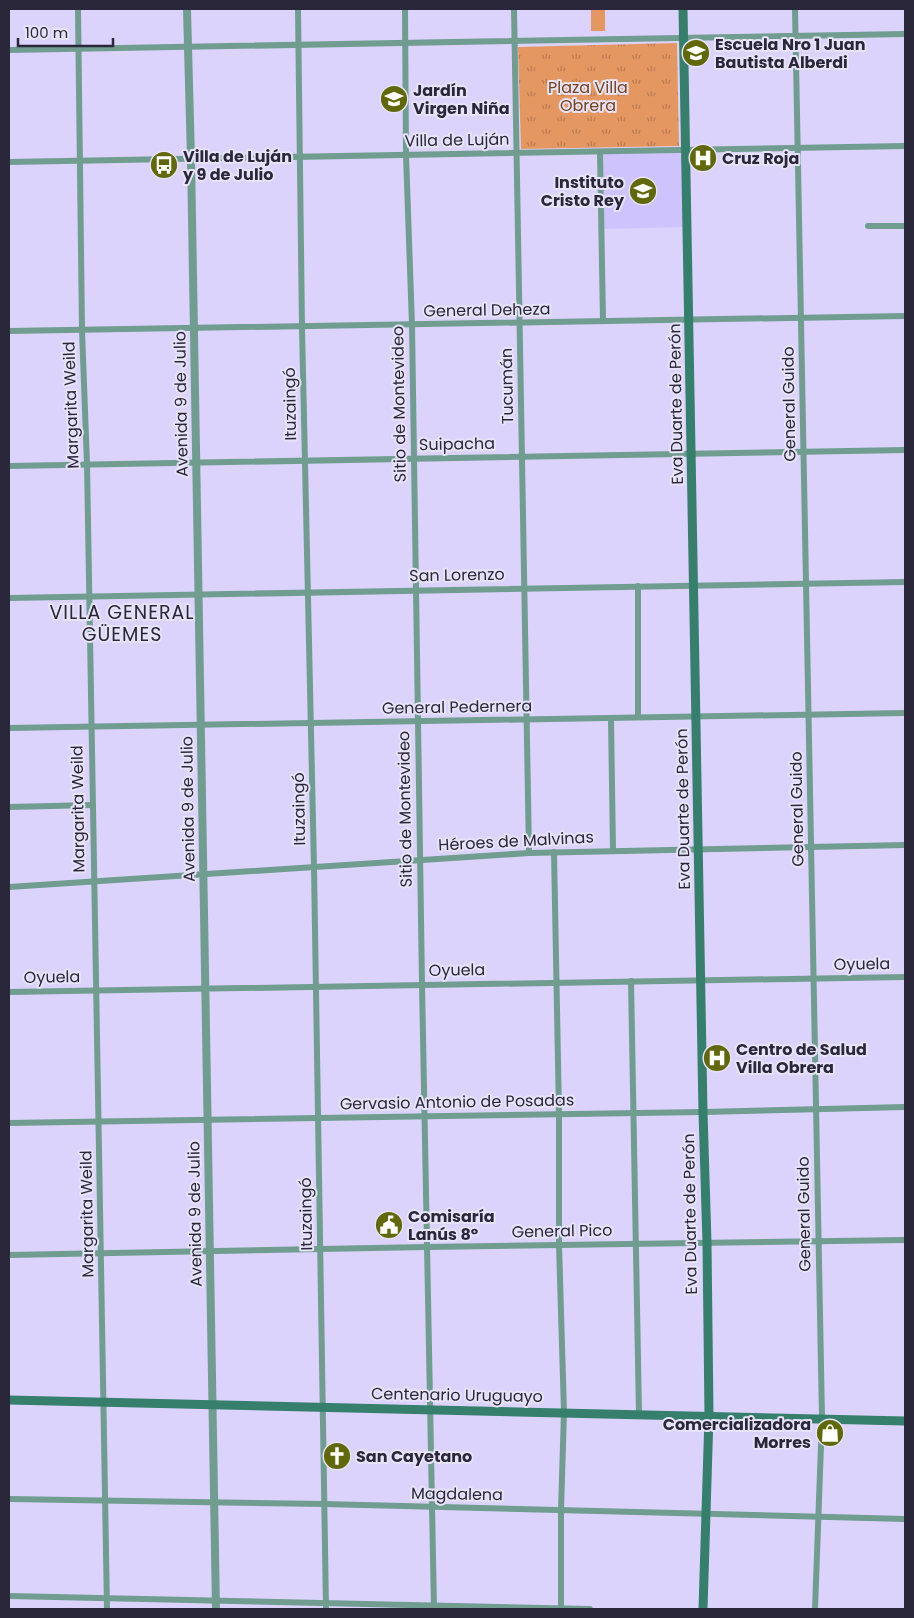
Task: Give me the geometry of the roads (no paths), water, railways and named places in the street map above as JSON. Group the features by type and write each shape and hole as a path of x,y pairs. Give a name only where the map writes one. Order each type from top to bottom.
{"main road":[{"name":"Eva Duarte de Perón","path":"683,9 707,1243 709,1416 703,1609"},
{"name":"Centenario Uruguayo","path":"9,1400 905,1421"}],"street":[{"name":"Margarita Weild","path":"78,9 82,330 89,596 107,1609"},
{"name":"Avenida 9 de Julio","path":"187,9 216,1605"},
{"name":"Ituzaingó","path":"298,9 302,328 314,867 326,1607"},
{"name":"Sitio de Montevideo","path":"405,9 406,155 412,325 417,721 434,1608"},
{"name":"Tucumán","path":"514,9 529,852"},
{"name":"General Guido","path":"795,9 822,1418 815,1609"},
{"path":"9,50 905,34"},
{"name":"Villa de Luján","path":"9,162 905,146"},
{"path":"600,152 603,321"},
{"path":"868,226 905,226"},
{"name":"General Deheza","path":"9,331 302,328 905,316"},
{"name":"Suipacha","path":"9,466 196,461 905,450"},
{"name":"San Lorenzo","path":"9,598 308,591 905,582"},
{"path":"638,586 638,718"},
{"name":"General Pedernera","path":"9,728 905,713"},
{"path":"611,719 613,850"},
{"path":"9,807 92,805"},
{"name":"Héroes de Malvinas","path":"9,887 529,852 905,845"},
{"path":"554,852 559,1114 559,1245 564,1412 561,1510 561,1609"},
{"name":"Oyuela","path":"9,992 905,977"},
{"path":"631,981 639,1414"},
{"name":"Gervasio Antonio de Posadas","path":"9,1123 318,1119 905,1107"},
{"name":"General Pico","path":"9,1255 905,1240"},
{"name":"Magdalena","path":"9,1499 324,1504 905,1519"},
{"path":"9,1596 106,1598 216,1605 590,1609"}],"place":[{"name":"Escuela Nro 1 Juan Bautista Alberdi","path":"696,53"},
{"name":"Jardín Virgen Niña","path":"394,99"},
{"name":"Cruz Roja","path":"703,158"},
{"name":"Villa de Luján y 9 de Julio","path":"164,165"},
{"name":"Instituto Cristo Rey","path":"643,191"},
{"name":"Centro de Salud Villa Obrera","path":"717,1058"},
{"name":"Comisaría Lanús 8°","path":"389,1225"},
{"name":"Comercializadora Morres","path":"830,1433"},
{"name":"San Cayetano","path":"337,1456"}],"district":[{"name":"VILLA GENERAL GÜEMES","path":"122,623"}],"park label":[{"name":"Plaza Villa Obrera","path":"588,96"}]}
